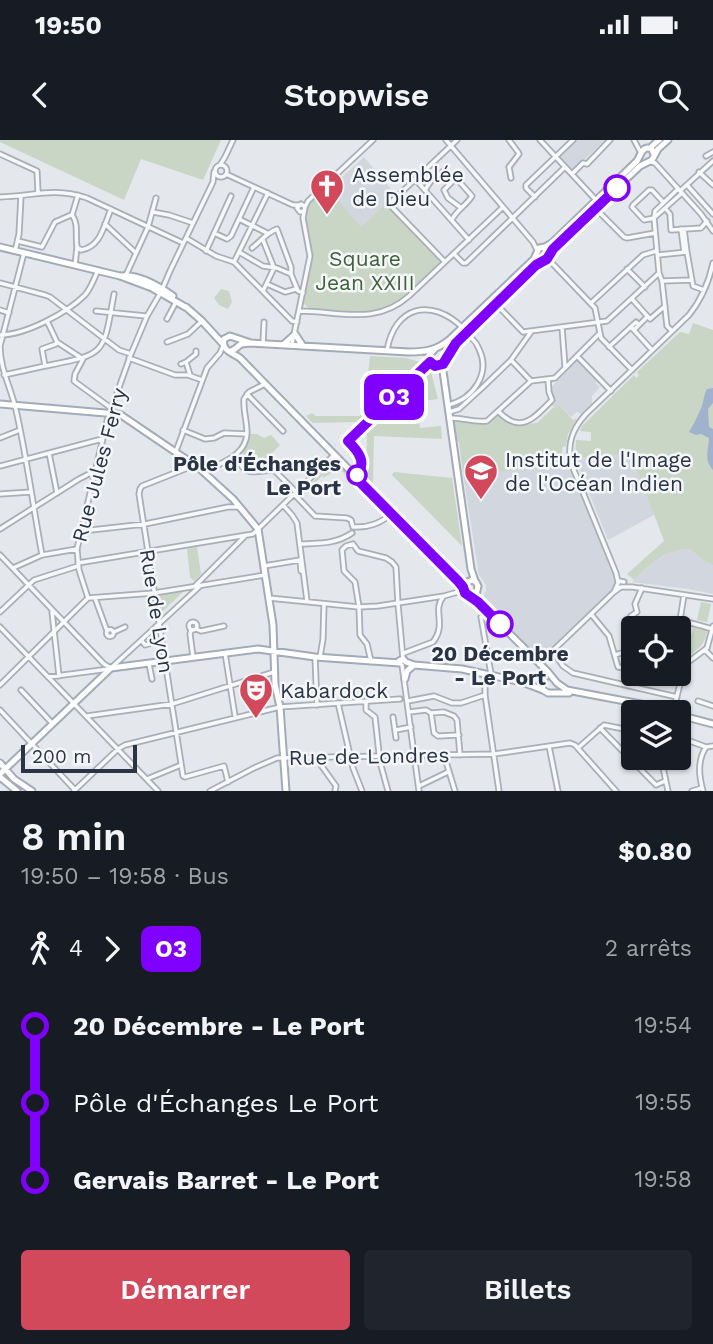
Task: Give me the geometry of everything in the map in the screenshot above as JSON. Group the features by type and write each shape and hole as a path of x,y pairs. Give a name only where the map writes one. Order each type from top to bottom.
{"main road":[{"path":"466,588 471,569 448,412 443,366 445,359 463,331 540,250 552,243 637,161 641,153 659,140"},
{"path":"446,395 439,374 431,362 430,353 497,305 538,264 548,258 553,249 598,211 639,167 652,160 668,140"},
{"path":"648,148 653,151 652,160"},
{"path":"641,153 642,159 652,160"},
{"path":"0,247 123,276 159,291 202,321 218,337 226,350 251,343 283,345 292,341 303,346"},
{"path":"540,250 548,249 548,258"},
{"path":"540,250 538,258 548,258"},
{"path":"159,291 187,308"},
{"path":"224,345 230,336 251,343"},
{"path":"234,349 238,343 235,338"},
{"path":"292,341 303,346 409,352 435,349 444,352 445,359"},
{"path":"234,349 554,681 567,690 623,700"},
{"path":"409,352 438,366 445,359"},
{"path":"0,404 111,411 121,415 204,472 233,499 258,529 273,625 274,672 280,708 286,791"},
{"path":"466,588 478,586 478,602"},
{"path":"466,588 476,593"},
{"path":"2,774 111,668 257,649 371,661 403,660 414,665 462,669 522,682 548,693 571,693 621,704"},
{"path":"405,679 407,671 414,665"},
{"path":"541,666 543,690"},
{"path":"522,682 554,681"},
{"path":"553,692 556,689 554,681"},
{"path":"691,718 713,724"},
{"path":"0,763 2,774 17,791"},
{"path":"2,774 32,791"}],"street":[{"path":"233,140 222,166 226,174 301,208"},
{"path":"301,208 373,140"},
{"path":"446,140 540,250"},
{"path":"445,262 389,204 457,140"},
{"path":"509,140 519,154 509,167 511,178"},
{"path":"540,140 596,200"},
{"path":"535,197 526,185 573,140"},
{"path":"572,174 583,163 587,164 610,140"},
{"path":"635,141 648,148"},
{"path":"635,141 641,153"},
{"path":"0,154 37,171 38,193"},
{"path":"672,331 667,326 654,219 711,156"},
{"path":"652,160 708,221 713,231"},
{"path":"213,182 216,167 222,166"},
{"path":"454,254 466,263 565,167"},
{"path":"425,190 431,181 445,170"},
{"path":"215,172 216,176 220,177"},
{"path":"699,172 713,185"},
{"path":"213,182 226,174"},
{"path":"452,220 472,195 456,178 444,191 448,198 460,207"},
{"path":"415,179 469,240"},
{"name":"Rue Jules Ferry","path":"88,598 78,565 77,549 102,439 130,356 147,316 213,182"},
{"path":"687,185 713,214"},
{"path":"214,233 227,239 232,236 254,187"},
{"path":"654,219 644,220 632,207 649,190 652,190 670,214 671,230 701,228 708,221"},
{"path":"0,197 64,192 78,195 234,262 292,321 297,322"},
{"path":"234,262 268,193"},
{"path":"72,215 78,195"},
{"path":"15,251 21,196"},
{"path":"206,251 231,196"},
{"path":"123,276 148,227 156,198"},
{"path":"299,312 365,315 386,312 403,302 503,207"},
{"path":"292,341 310,256 301,208"},
{"path":"77,247 82,250 90,249 96,243 111,209"},
{"path":"598,211 624,237 655,233"},
{"path":"153,212 193,223"},
{"path":"18,241 42,247 54,222 72,215"},
{"path":"72,215 76,226 75,265"},
{"path":"239,219 267,233"},
{"path":"105,224 136,253"},
{"path":"252,248 263,240 267,233 277,229 296,289"},
{"path":"682,229 694,287 704,290"},
{"path":"263,240 274,268 263,291"},
{"path":"239,252 263,266 291,274"},
{"path":"591,303 643,255 686,252"},
{"path":"24,253 2,335 0,359 15,405 27,459 42,555"},
{"path":"548,258 591,303 596,310 600,334 632,370"},
{"path":"621,584 574,470 569,451 570,439 577,425 690,315 697,306 713,263"},
{"path":"627,270 645,287"},
{"path":"2,335 47,321 67,310 86,294 98,271"},
{"path":"497,305 523,332 598,322 611,319 659,273"},
{"path":"663,281 692,280"},
{"path":"0,283 45,295 130,356 175,375 190,375 202,380"},
{"path":"267,284 285,292 296,289 303,293"},
{"path":"4,375 83,359 97,351 106,340 114,294"},
{"path":"632,299 648,316"},
{"path":"167,319 176,302"},
{"path":"609,347 665,306"},
{"path":"387,350 394,328 406,316 425,309 438,310 448,315 471,337 481,352 482,375 469,394 448,412"},
{"path":"0,310 9,313"},
{"path":"96,311 147,316"},
{"path":"47,321 57,342 83,359"},
{"path":"167,342 183,337 202,321"},
{"path":"263,344 264,321"},
{"path":"562,327 565,367"},
{"path":"632,328 652,350"},
{"path":"448,412 459,410 511,360 531,332"},
{"path":"448,412 469,421 485,422 531,381 555,378 600,334"},
{"path":"45,366 42,349 57,342"},
{"path":"175,452 202,380 224,345"},
{"path":"190,375 184,363 195,355 196,351"},
{"path":"577,356 611,391"},
{"path":"83,359 74,381 111,411"},
{"path":"511,360 531,381"},
{"path":"498,411 510,421 530,421 552,400 548,379"},
{"path":"204,472 237,456 247,434 243,403 247,394 265,384"},
{"path":"247,394 283,431"},
{"path":"0,438 20,430"},
{"path":"183,430 205,439 224,433 247,434"},
{"path":"0,466 102,439"},
{"path":"49,453 57,493"},
{"path":"0,612 37,579 78,565 253,534 334,455"},
{"path":"237,456 241,465 250,472 259,473 272,469 278,473 315,516 351,520 356,550 386,558 395,564 405,679 419,789 449,772"},
{"name":"Rue de Lyon","path":"181,765 139,494 145,485 195,465"},
{"path":"0,529 86,475 94,473"},
{"path":"0,494 31,492"},
{"path":"230,507 233,499"},
{"path":"283,505 297,523 307,601"},
{"path":"82,531 145,524 240,507"},
{"path":"353,527 381,522 392,514"},
{"path":"300,544 334,542 352,533"},
{"path":"188,596 246,536"},
{"path":"353,544 344,548 341,553 344,571 355,583 359,607 359,635 367,644 371,661"},
{"path":"13,568 42,555 77,549"},
{"path":"0,555 104,664 111,668"},
{"path":"264,566 300,561 301,571"},
{"path":"0,685 88,598 154,593 265,575"},
{"path":"621,584 713,600"},
{"path":"541,666 621,584"},
{"path":"48,677 111,668 202,585"},
{"path":"269,598 359,607 444,596 466,588"},
{"path":"631,616 637,612 635,604 642,588"},
{"path":"681,616 684,594"},
{"path":"403,660 436,639 440,624 439,603 444,596"},
{"path":"95,598 107,631 112,629 114,632 125,627"},
{"path":"317,705 318,657 323,639 324,604"},
{"path":"52,610 59,676"},
{"path":"591,614 609,636 618,667 621,668"},
{"path":"481,617 488,676 485,695 499,791"},
{"path":"676,700 685,663 705,650 713,628 691,623"},
{"path":"193,657 190,634 194,629 201,631 224,626"},
{"path":"0,627 158,791"},
{"path":"141,640 145,645 162,640"},
{"path":"705,650 713,658"},
{"path":"553,651 573,673 677,697"},
{"path":"225,653 236,718"},
{"path":"615,655 621,653"},
{"path":"149,664 152,679"},
{"path":"87,716 172,704 274,672"},
{"path":"21,690 52,723"},
{"path":"400,699 407,691"},
{"path":"0,710 75,791 125,745 236,718 280,708 400,699 408,703 434,696 461,703 485,695"},
{"path":"366,701 366,709 375,718 379,757 388,791"},
{"path":"698,701 713,706"},
{"path":"338,703 353,768 362,791"},
{"path":"409,712 426,710 454,716 457,720 460,755"},
{"path":"431,713 434,733 438,736 459,735"},
{"path":"393,717 396,737"},
{"path":"616,791 578,748 604,725 621,728"},
{"path":"395,730 411,727"},
{"path":"600,728 656,785 665,781"},
{"path":"691,741 706,747 713,746"},
{"name":"Rue de Londres","path":"211,791 273,760 284,758 494,754 569,743 578,748"},
{"path":"549,746 558,791"},
{"path":"692,791 702,789 699,764 706,747"},
{"path":"444,755 455,791"},
{"path":"318,758 336,786 335,791"},
{"path":"147,779 181,765 185,777 224,766 228,782"},
{"path":"663,770 668,791"},
{"path":"221,785 225,791"}],"shaded area":[{"path":"576,140 605,140 572,172 558,157"},
{"path":"364,157 396,195 361,228 329,189"},
{"path":"577,359 598,380 595,383 600,387 592,396 592,404 581,414 577,412 571,417 559,405 555,408 550,403 553,396 549,386 570,369 568,367"},
{"path":"631,453 654,515 608,540 575,458"},
{"path":"571,466 616,578 616,584 614,589 547,653 535,654 482,599 486,585 479,575 463,474"},
{"path":"690,549 706,562 713,560 713,594 632,582 657,559 674,550"}],"green space":[{"path":"0,140 221,140 203,180 141,159 124,200"},
{"name":"Square Jean XXIII","path":"327,187 361,227 387,203 441,262 401,301 385,309 367,313 308,308 303,302 312,258 305,213 308,203"},
{"path":"221,289 229,291 232,302 228,309 219,305 214,298"},
{"path":"693,323 713,330 713,565 690,549 680,550 659,558 634,580 627,574 664,541 631,453 575,458 576,440 591,441 591,432 580,431 582,426 634,375 636,378 639,375 637,372 680,332 689,334"},
{"path":"370,356 406,358 420,362 357,422 313,423 306,416 312,413 316,416 359,416 364,412"},
{"path":"421,363 424,365 352,433 349,431"},
{"path":"429,368 431,371 358,440 356,438"},
{"path":"431,372 438,399 417,402 420,428 441,426 442,439 374,436 371,484 366,479 367,433"},
{"path":"559,405 573,420 577,418 568,434 566,446 562,447 563,467 463,474 459,442 455,440 452,422 487,423 497,414 514,424 537,423"},
{"path":"249,434 264,438 271,435 280,445 267,458 275,466 256,470 243,464 241,457"},
{"path":"331,464 338,464 348,474 332,471 323,478 323,475 300,498 298,496"},
{"path":"394,472 452,478 462,546 392,475"},
{"path":"197,547 201,574 194,581 190,577 187,549"},
{"path":"185,590 161,613 158,595"},
{"path":"701,602 711,604 707,622 697,620"},
{"path":"694,626 707,629 705,640 691,655"}],"water":[{"path":"713,388 713,403 708,409 709,427 713,429 713,470 707,451 709,438 689,432 707,389"}],"bus line":[{"name":"O3","path":"500,624 465,593 458,581 355,477 361,470 362,459 348,441 430,362 435,366 443,364 456,343 536,265 547,259 551,251 617,188"}],"place":[{"name":"Assemblée de Dieu","path":"327,216"},
{"name":"Pôle d'Échanges Le Port","path":"357,475"},
{"name":"Institut de l'Image de l'Océan Indien","path":"481,501"},
{"name":"20 Décembre - Le Port","path":"500,624"},
{"name":"Kabardock","path":"256,720"}]}
